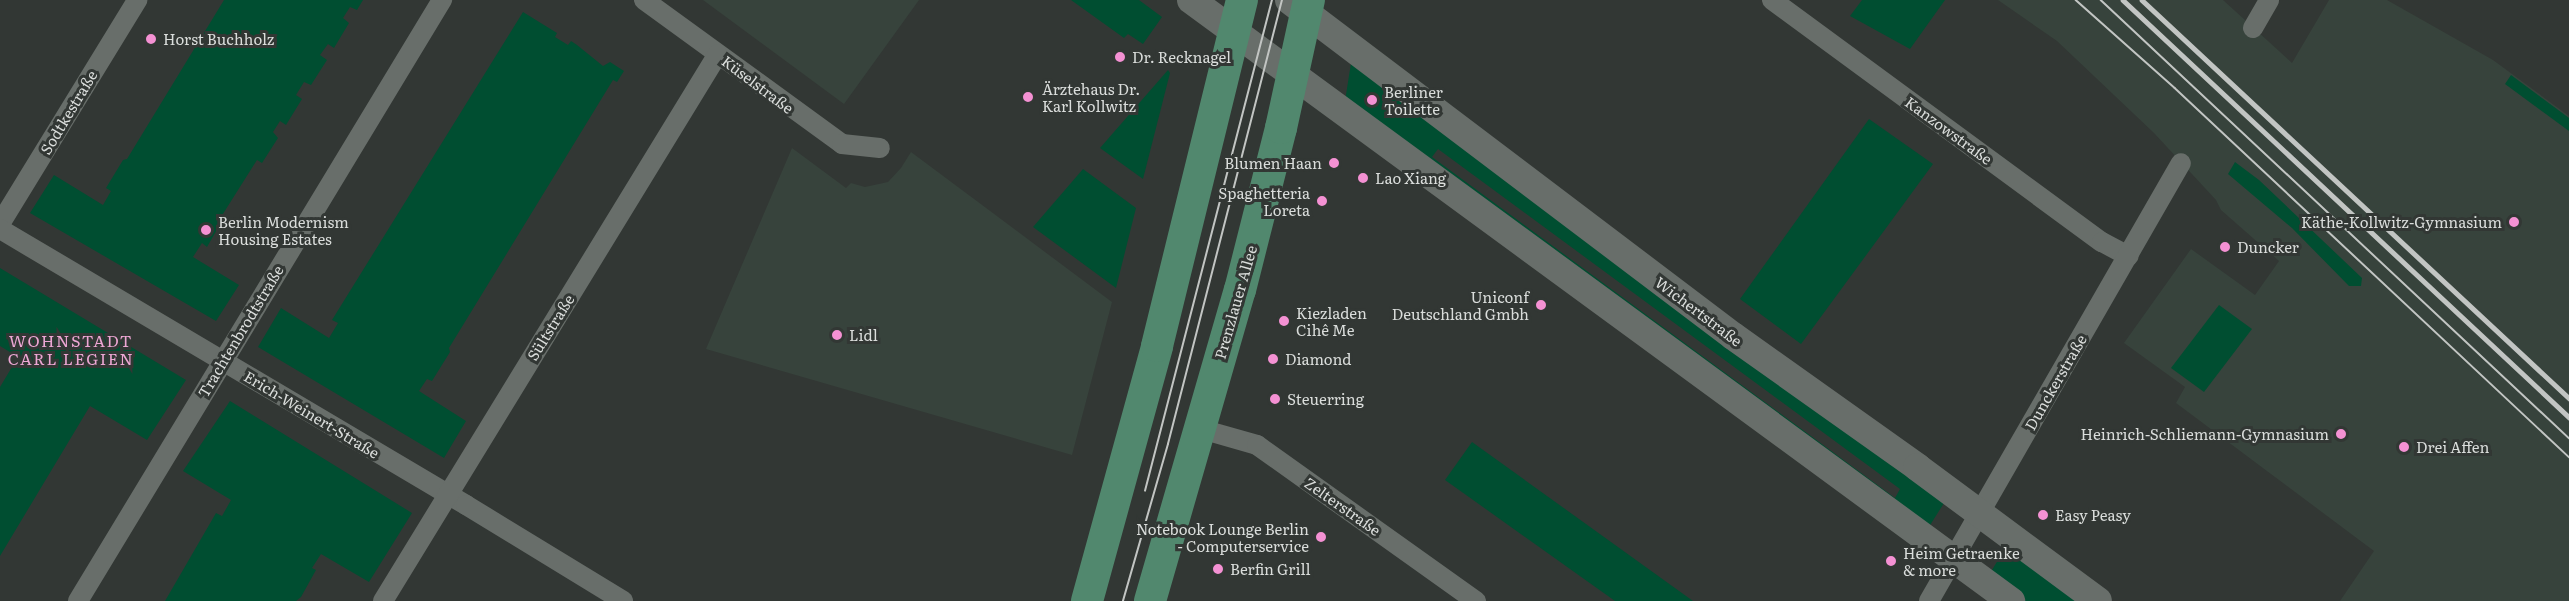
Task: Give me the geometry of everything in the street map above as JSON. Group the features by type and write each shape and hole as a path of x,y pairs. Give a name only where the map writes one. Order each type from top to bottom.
{"main road":[{"path":"1087,601 1137,422 1242,0"},
{"name":"Prenzlauer Allee","path":"1150,601 1240,290 1292,76 1301,4"}],"street":[{"name":"Sodtkestraße","path":"0,224 137,0"},
{"name":"Trachtenbrodtstraße","path":"78,601 221,361 442,0"},
{"name":"Küselstraße","path":"644,0 842,144 880,148"},
{"path":"1191,0 2011,601"},
{"name":"Kanzowstraße","path":"1772,0 2102,242 2128,256"},
{"path":"2253,28 2269,0"},
{"name":"Wichertstraße","path":"1301,4 1733,336 1980,512 2098,601"},
{"name":"Sültstraße","path":"383,601 718,54"},
{"name":"Dunckerstraße","path":"1929,601 2181,163"},
{"name":"Erich-Weinert-Straße","path":"0,229 448,494 623,601"},
{"name":"Zelterstraße","path":"1200,429 1257,445 1476,601"}],"shaded area":[{"path":"703,0 919,0 844,104"},
{"path":"1998,0 2223,0 2292,63 2329,0 2387,0 2493,60 2569,116 2569,601 2340,601 2374,551 2176,403 2185,387 2124,343 2191,249 2255,295 2279,261 2221,210 2216,200 2154,133 2057,41"},
{"path":"792,148 846,188 851,183 865,187 888,182 911,152 1112,302 1072,455 706,349"}],"green space":[{"path":"224,0 363,0 357,10 350,7 343,18 349,23 334,48 328,44 320,55 327,60 311,85 304,82 296,95 302,99 286,125 280,121 273,132 278,138 262,163 257,160 221,217 223,219 207,247 202,243 193,257 239,285 216,321 30,213 54,175 103,205 111,191 106,188 123,160 127,159"},
{"path":"1071,0 1139,0 1162,17 1143,44 1128,34 1124,38"},
{"path":"1862,0 1945,0 1910,49 1850,16"},
{"path":"523,12 557,33 555,37 568,45 571,41 577,45 603,66 610,62 624,71 617,82 613,80 449,348 450,352 432,381 427,379 419,391 466,421 444,458 258,347 281,308 329,338 338,323 332,320"},
{"path":"1351,63 1944,503 1927,530 1345,101","holes":["1438,149 1900,489 1895,498 1432,157"]},
{"path":"1168,70 1170,73 1143,179 1100,148"},
{"path":"2511,75 2569,118 2569,131 2505,84"},
{"path":"1869,119 1933,164 1801,344 1740,299"},
{"path":"2235,162 2259,180 2362,278 2361,286 2349,286 2292,228 2228,174"},
{"path":"1083,169 1136,208 1116,288 1033,227"},
{"path":"0,268 186,380 147,440 90,406 0,556 0,387 18,357 0,346"},
{"path":"2219,305 2252,329 2204,392 2171,368"},
{"path":"230,401 412,513 369,582 321,554 312,568 316,570 301,597 296,601 165,601 216,513 222,516 231,500 183,471"},
{"path":"1472,442 1693,601 1615,601 1445,480"},
{"path":"2007,545 2083,601 2024,601 1989,575"}],"tram line":[{"path":"1145,491 1272,0"},
{"path":"1123,601 1168,444 1282,0"},
{"path":"2076,0 2175,88 2569,457"},
{"path":"2101,0 2569,438"}],"railway":[{"path":"2123,0 2569,417"},
{"path":"2142,0 2569,398"}],"place":[{"name":"Horst Buchholz","path":"151,39"},
{"name":"Dr. Recknagel","path":"1120,57"},
{"name":"Ärztehaus Dr. Karl Kollwitz","path":"1028,97"},
{"name":"Berliner Toilette","path":"1372,100"},
{"name":"Blumen Haan","path":"1334,163"},
{"name":"Lao Xiang","path":"1363,178"},
{"name":"Spaghetteria Loreta","path":"1322,201"},
{"name":"Käthe-Kollwitz-Gymnasium","path":"2514,222"},
{"name":"Berlin Modernism Housing Estates","path":"206,230"},
{"name":"Duncker","path":"2225,247"},
{"name":"Uniconf Deutschland Gmbh","path":"1541,305"},
{"name":"Kiezladen Cihê Me","path":"1284,321"},
{"name":"Lidl","path":"837,335"},
{"name":"Diamond","path":"1273,359"},
{"name":"Steuerring","path":"1275,399"},
{"name":"Heinrich-Schliemann-Gymnasium","path":"2341,434"},
{"name":"Drei Affen","path":"2404,447"},
{"name":"Easy Peasy","path":"2043,515"},
{"name":"Notebook Lounge Berlin - Computerservice","path":"1321,537"},
{"name":"Heim Getraenke & more","path":"1891,561"},
{"name":"Berfin Grill","path":"1218,569"}],"district":[{"name":"WOHNSTADT CARL LEGIEN","path":"71,349"}]}
